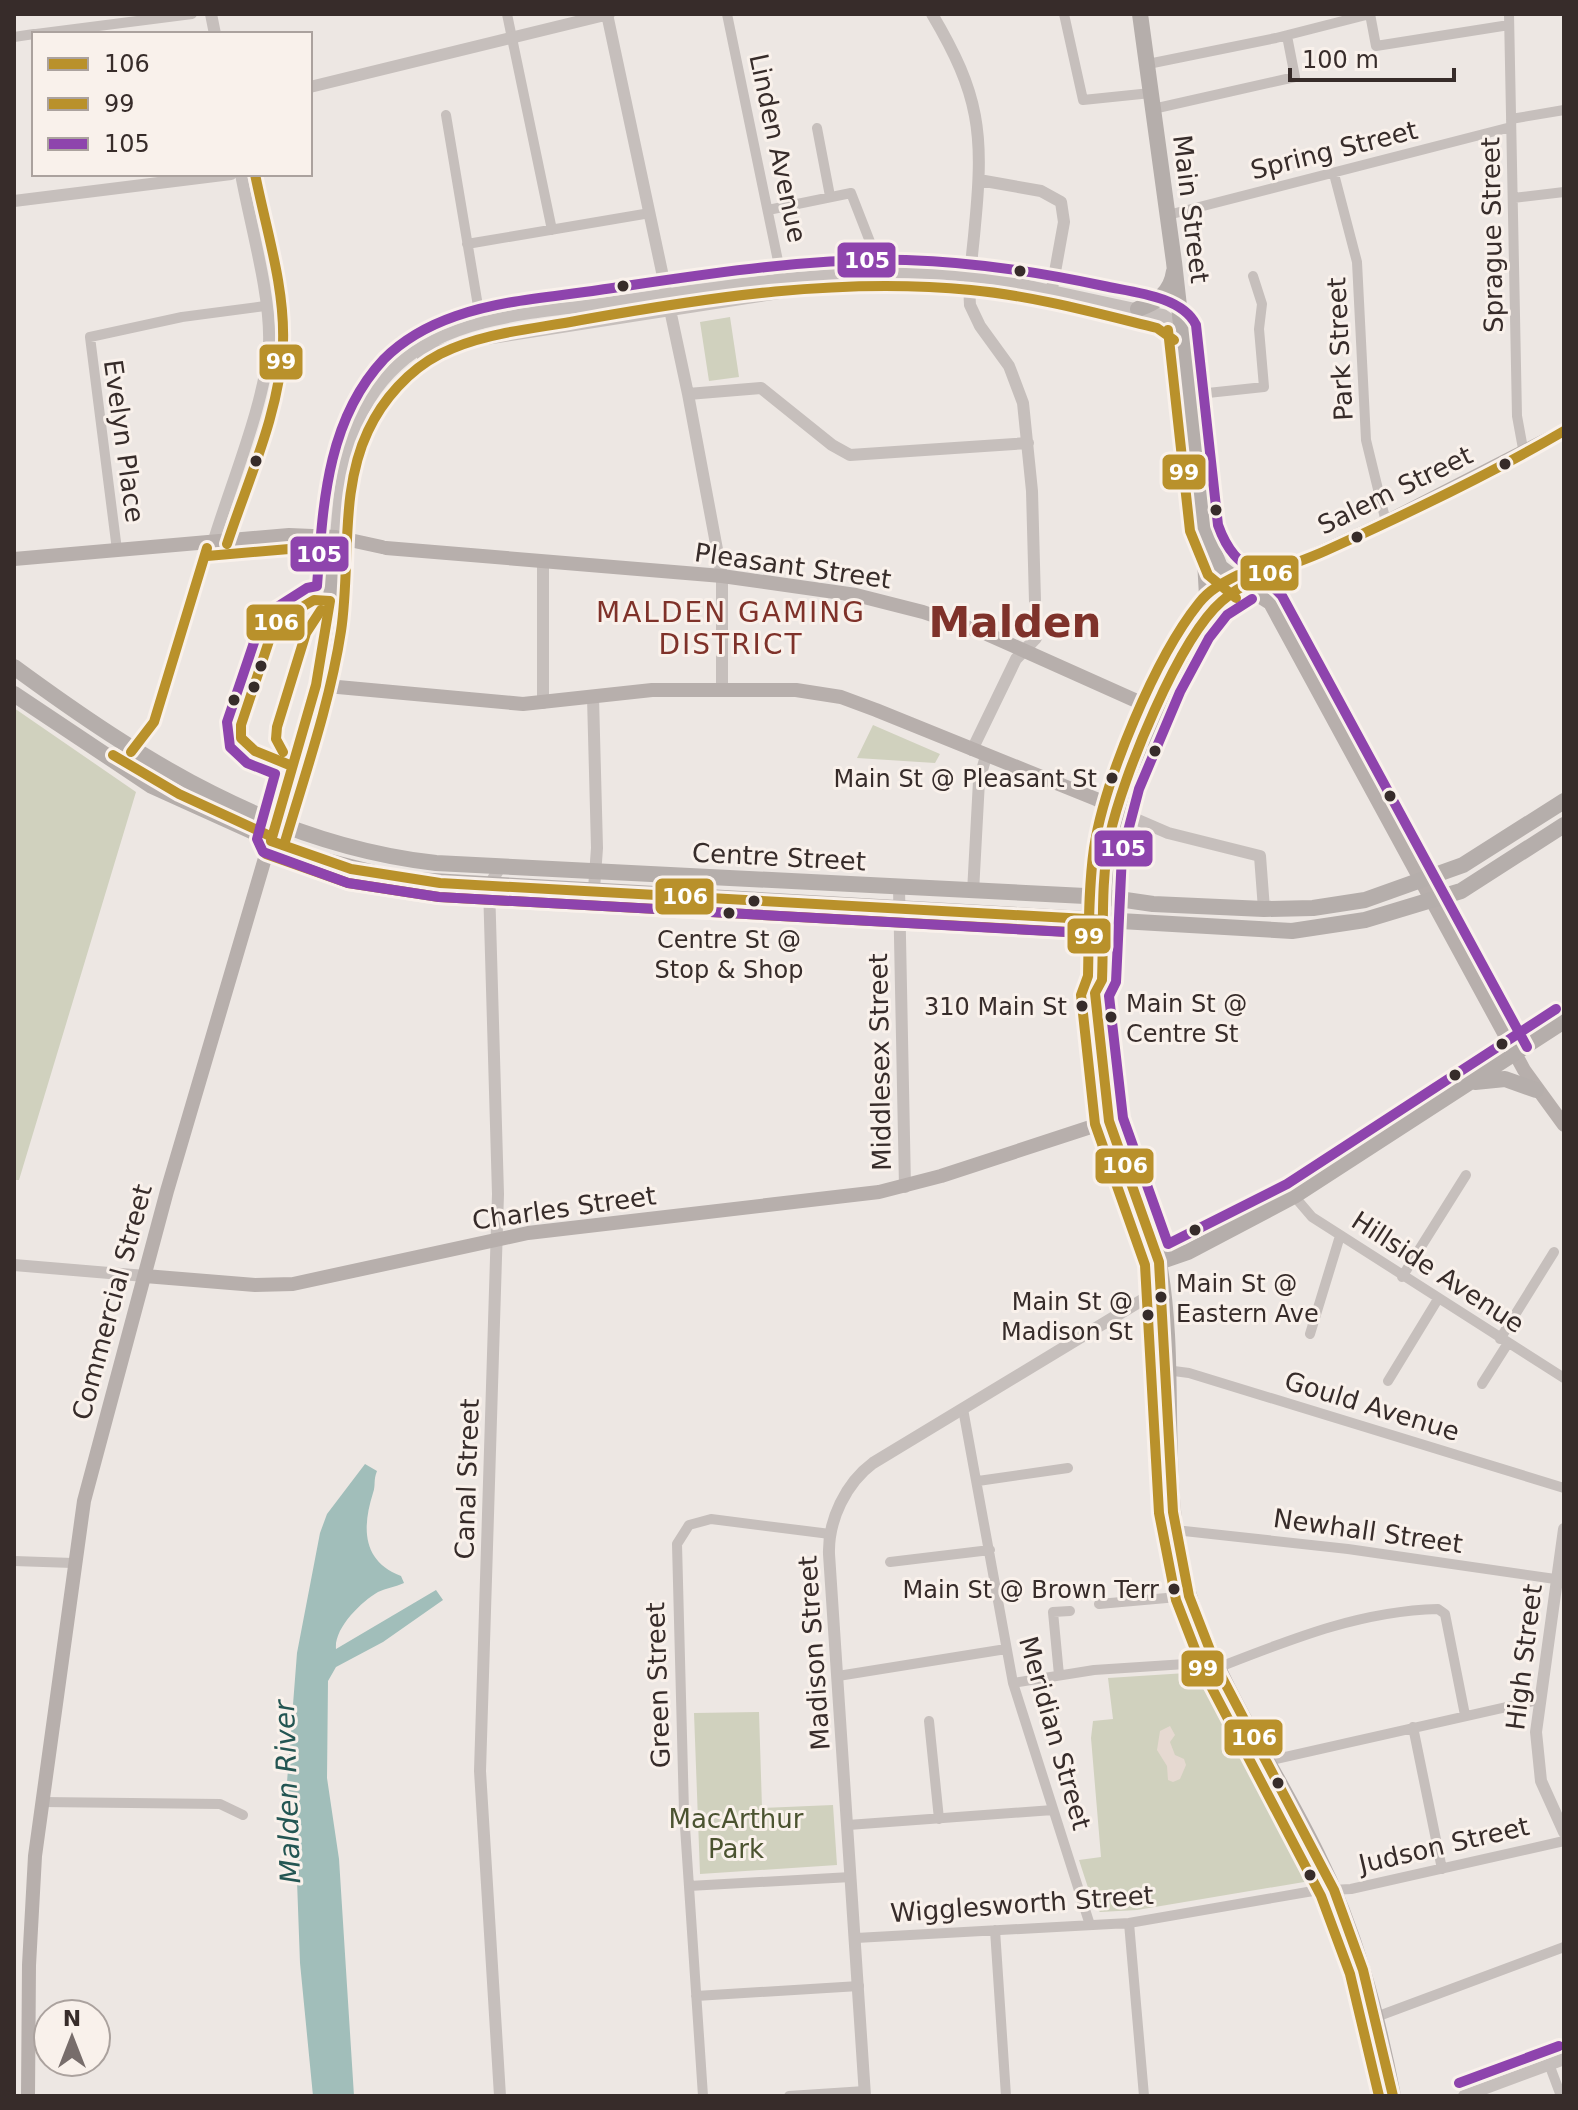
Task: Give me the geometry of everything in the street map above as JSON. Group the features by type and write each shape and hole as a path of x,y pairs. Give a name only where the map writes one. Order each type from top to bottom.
{"main road":[{"name":"Main Street","path":"1140,14 1174,262 1204,528 1216,562 1245,587"},
{"path":"1138,309 1160,298 1170,287 1174,262"},
{"name":"Salem Street","path":"1245,587 1386,522 1564,431"},
{"path":"1204,528 1208,614"},
{"name":"Pleasant Street","path":"14,559 289,535 336,537 384,547 543,563 799,585 882,601 940,617 1024,650 1159,711"},
{"name":"Commercial Street","path":"28,2096 31,1900 73,1563 88,1479 316,685 330,601 336,537"},
{"path":"1393,2096 1360,1961 1334,1890 1215,1664 1189,1596 1175,1530 1159,1262 1109,1121 1095,993 1102,980 1096,920 1099,892 1117,811 1159,711 1208,614 1224,598 1245,587 1270,603 1515,1054 1536,1090 1564,1125"},
{"name":"Centre Street","path":"14,667 153,763 276,823 329,843 381,855 500,867 973,892 1099,892 1153,904 1264,909 1339,905 1423,882 1473,859 1564,801"},
{"path":"316,685 505,703 543,703 652,690 796,690 841,697 1117,811"},
{"name":"Centre Street","path":"14,694 135,777 271,841 329,863 372,874 489,886 594,889 1292,931 1365,920 1434,901 1489,876 1564,825"},
{"path":"1159,1262 1188,1252 1294,1196 1564,1021"},
{"path":"1470,1083 1505,1079 1536,1090"},
{"name":"Charles Street","path":"145,1276 255,1285 294,1284 498,1238 839,1198 905,1187 1109,1121"}],"street":[{"path":"51,32 192,14"},
{"path":"507,14 552,230"},
{"path":"312,87 608,14 671,310 722,576 722,689"},
{"name":"Linden Avenue","path":"727,14 768,210 779,292"},
{"path":"932,14 964,74 981,141 970,305 975,318 1016,379 1028,443 1036,632 1033,642 1024,650 979,753 973,892"},
{"path":"1064,14 1083,100 1152,101 1295,77 1287,36"},
{"path":"1148,64 1287,36 1370,14 1376,46 1509,20"},
{"name":"Sprague Street","path":"1509,20 1518,436 1524,454"},
{"name":"Spring Street","path":"1168,215 1334,174 1564,110"},
{"path":"446,115 481,324"},
{"path":"817,128 830,196"},
{"name":"Park Street","path":"1334,174 1357,262 1366,440 1386,522"},
{"path":"14,201 215,176"},
{"path":"210,541 267,361 269,335 265,306 241,176"},
{"path":"979,180 1041,191 1061,202 1064,222 1051,295"},
{"path":"1513,198 1564,192"},
{"path":"768,210 852,194 874,252 877,273"},
{"path":"467,244 650,213"},
{"path":"336,537 346,450 361,415 404,360 448,335 481,324 779,277 877,273 996,286 1138,309 1169,318 1182,328"},
{"path":"1189,395 1264,387 1259,329 1262,304 1253,276"},
{"path":"381,386 416,361 444,347 779,292 948,280"},
{"path":"1051,295 1164,328 1182,328"},
{"name":"Evelyn Place","path":"117,550 90,337 182,317 265,306"},
{"path":"520,317 523,334"},
{"path":"688,394 757,387 775,396 832,445 852,455 1028,443"},
{"path":"543,563 543,703"},
{"path":"593,697 594,889"},
{"path":"1117,811 1168,833 1260,856 1264,909"},
{"path":"489,886 500,867"},
{"name":"Canal Street","path":"489,886 498,1238 480,1771 500,2096"},
{"name":"Middlesex Street","path":"899,888 905,1187"},
{"path":"1402,1277 1466,1175"},
{"name":"Hillside Avenue","path":"1294,1196 1307,1213 1340,1236 1564,1378"},
{"path":"1310,1334 1340,1236"},
{"path":"1482,1384 1554,1252"},
{"name":"Charles Street","path":"15,1265 145,1276"},
{"name":"Madison Street","path":"865,2094 830,1534 843,1500 861,1472 1162,1288"},
{"path":"1388,1381 1438,1299"},
{"name":"Gould Avenue","path":"1166,1370 1189,1373 1564,1488"},
{"name":"Meridian Street","path":"963,1409 1013,1683 1090,1925"},
{"path":"978,1481 1030,1470 1068,1468"},
{"name":"Green Street","path":"703,2096 689,1886 677,1561 680,1536 698,1521 734,1519 796,1532 830,1534"},
{"name":"High Street","path":"1564,1529 1538,1700 1539,1770 1564,1832"},
{"name":"Newhall Street","path":"1175,1530 1348,1549 1558,1582"},
{"path":"890,1562 990,1550"},
{"path":"14,1561 73,1563"},
{"path":"1099,1604 1189,1596"},
{"path":"1013,1683 1059,1675 1215,1664 1336,1624 1381,1614 1438,1609 1445,1614 1465,1715"},
{"path":"1059,1675 1053,1612 1070,1611"},
{"path":"838,1676 1006,1649"},
{"path":"1267,1761 1538,1700"},
{"path":"929,1721 939,1819"},
{"path":"1413,1727 1442,1869"},
{"path":"42,1802 220,1804 243,1815"},
{"path":"848,1825 1053,1810"},
{"name":"Judson Street","path":"1334,1890 1564,1841"},
{"path":"689,1886 851,1877"},
{"name":"Wigglesworth Street","path":"856,1938 1129,1923 1334,1890"},
{"path":"1129,1923 1144,2096"},
{"path":"995,1930 1006,2096"},
{"path":"1376,2017 1564,1947"},
{"path":"696,1996 859,1986"},
{"path":"1464,2096 1491,2091 1564,2059"},
{"path":"1549,2064 1561,2096"},
{"path":"789,2096 865,2094"}],"green space":[{"path":"730,317 739,377 709,381 700,322"},
{"path":"14,708 136,792 19,1180 14,1180"},
{"path":"873,725 940,754 935,763 857,758"},
{"path":"1202,1672 1279,1814 1310,1881 1137,1910 1100,1912 1094,1906 1079,1860 1101,1857 1091,1738 1093,1721 1113,1719 1108,1678"},
{"name":"MacArthur Park","path":"759,1712 762,1808 833,1805 837,1865 700,1874 694,1713"}],"shaded area":[{"path":"1170,1726 1175,1735 1170,1742 1175,1755 1184,1759 1186,1765 1180,1779 1173,1782 1168,1780 1167,1766 1157,1750 1160,1731"}],"water":[{"path":"365,1464 377,1471 367,1519 368,1542 379,1562 401,1576 404,1583 378,1592 364,1602 344,1624 336,1649 436,1590 443,1600 383,1642 336,1667 328,1681 327,1778 339,1859 354,2096 313,2096 300,1963 295,1826 287,1782 297,1653 320,1533 327,1514"}],"transit line":[{"name":"99","path":"227,544 270,420 281,369 281,301 255,176"},
{"name":"105","path":"1103,934 439,897 348,883 263,852 257,839 275,774 247,763 230,747 227,722 263,616 307,588 317,586 331,466 350,409 365,383 384,359 409,339 456,316 491,306 713,273 790,265 867,260 981,265 1055,276 1168,301 1189,315 1196,325 1218,525 1224,540 1238,559 1282,596 1527,1047"},
{"name":"99","path":"284,845 336,658 344,606 349,504 359,454 374,419 389,397 418,368 440,354 509,332 678,304 775,292 873,286 971,290 1018,296 1157,328 1174,340"},
{"name":"99","path":"1168,330 1190,531 1208,575 1236,598"},
{"name":"106","path":"1393,2096 1363,1970 1334,1890 1217,1668 1189,1596 1173,1512 1159,1262 1109,1121 1095,993 1102,980 1105,871 1116,810 1154,710 1188,645 1205,619 1222,601 1258,578 1416,509 1564,431"},
{"name":"99","path":"131,752 154,722 207,548"},
{"name":"99","path":"207,556 289,549 335,551"},
{"name":"99","path":"1238,575 1207,594 1182,626 1149,686 1120,755 1094,848 1088,976 1081,995 1095,1124 1145,1265 1159,1513 1176,1600 1205,1675 1321,1896 1350,1974 1379,2096"},
{"name":"105","path":"1252,599 1227,615 1209,638 1180,692 1139,789 1122,854 1116,982 1109,996 1123,1118 1168,1244 1287,1184 1556,1009"},
{"name":"106","path":"292,766 255,751 241,738 241,725 275,623 314,600 330,601"},
{"name":"106","path":"271,841 316,685 330,601"},
{"name":"99","path":"283,752 276,739 277,727 306,633 321,610"},
{"name":"99","path":"113,755 179,794 270,836"},
{"name":"106","path":"271,841 351,869 440,883 1104,920"},
{"name":"99","path":"266,854 348,883 439,897 1088,933"},
{"name":"105","path":"1459,2083 1559,2046"}],"place":[{"name":"Main St @ Pleasant St","path":"1112,778"},
{"name":"Centre St @ Stop & Shop","path":"729,913"},
{"name":"310 Main St","path":"1082,1006"},
{"name":"Main St @ Centre St","path":"1111,1017"},
{"name":"Main St @ Eastern Ave","path":"1161,1297"},
{"name":"Main St @ Madison St","path":"1148,1315"},
{"name":"Main St @ Brown Terr","path":"1174,1589"}],"district":[{"name":"Malden","path":"1015,622"},
{"name":"MALDEN GAMING DISTRICT","path":"731,628"}],"water label":[{"name":"Malden River","path":"287,1792"}]}
